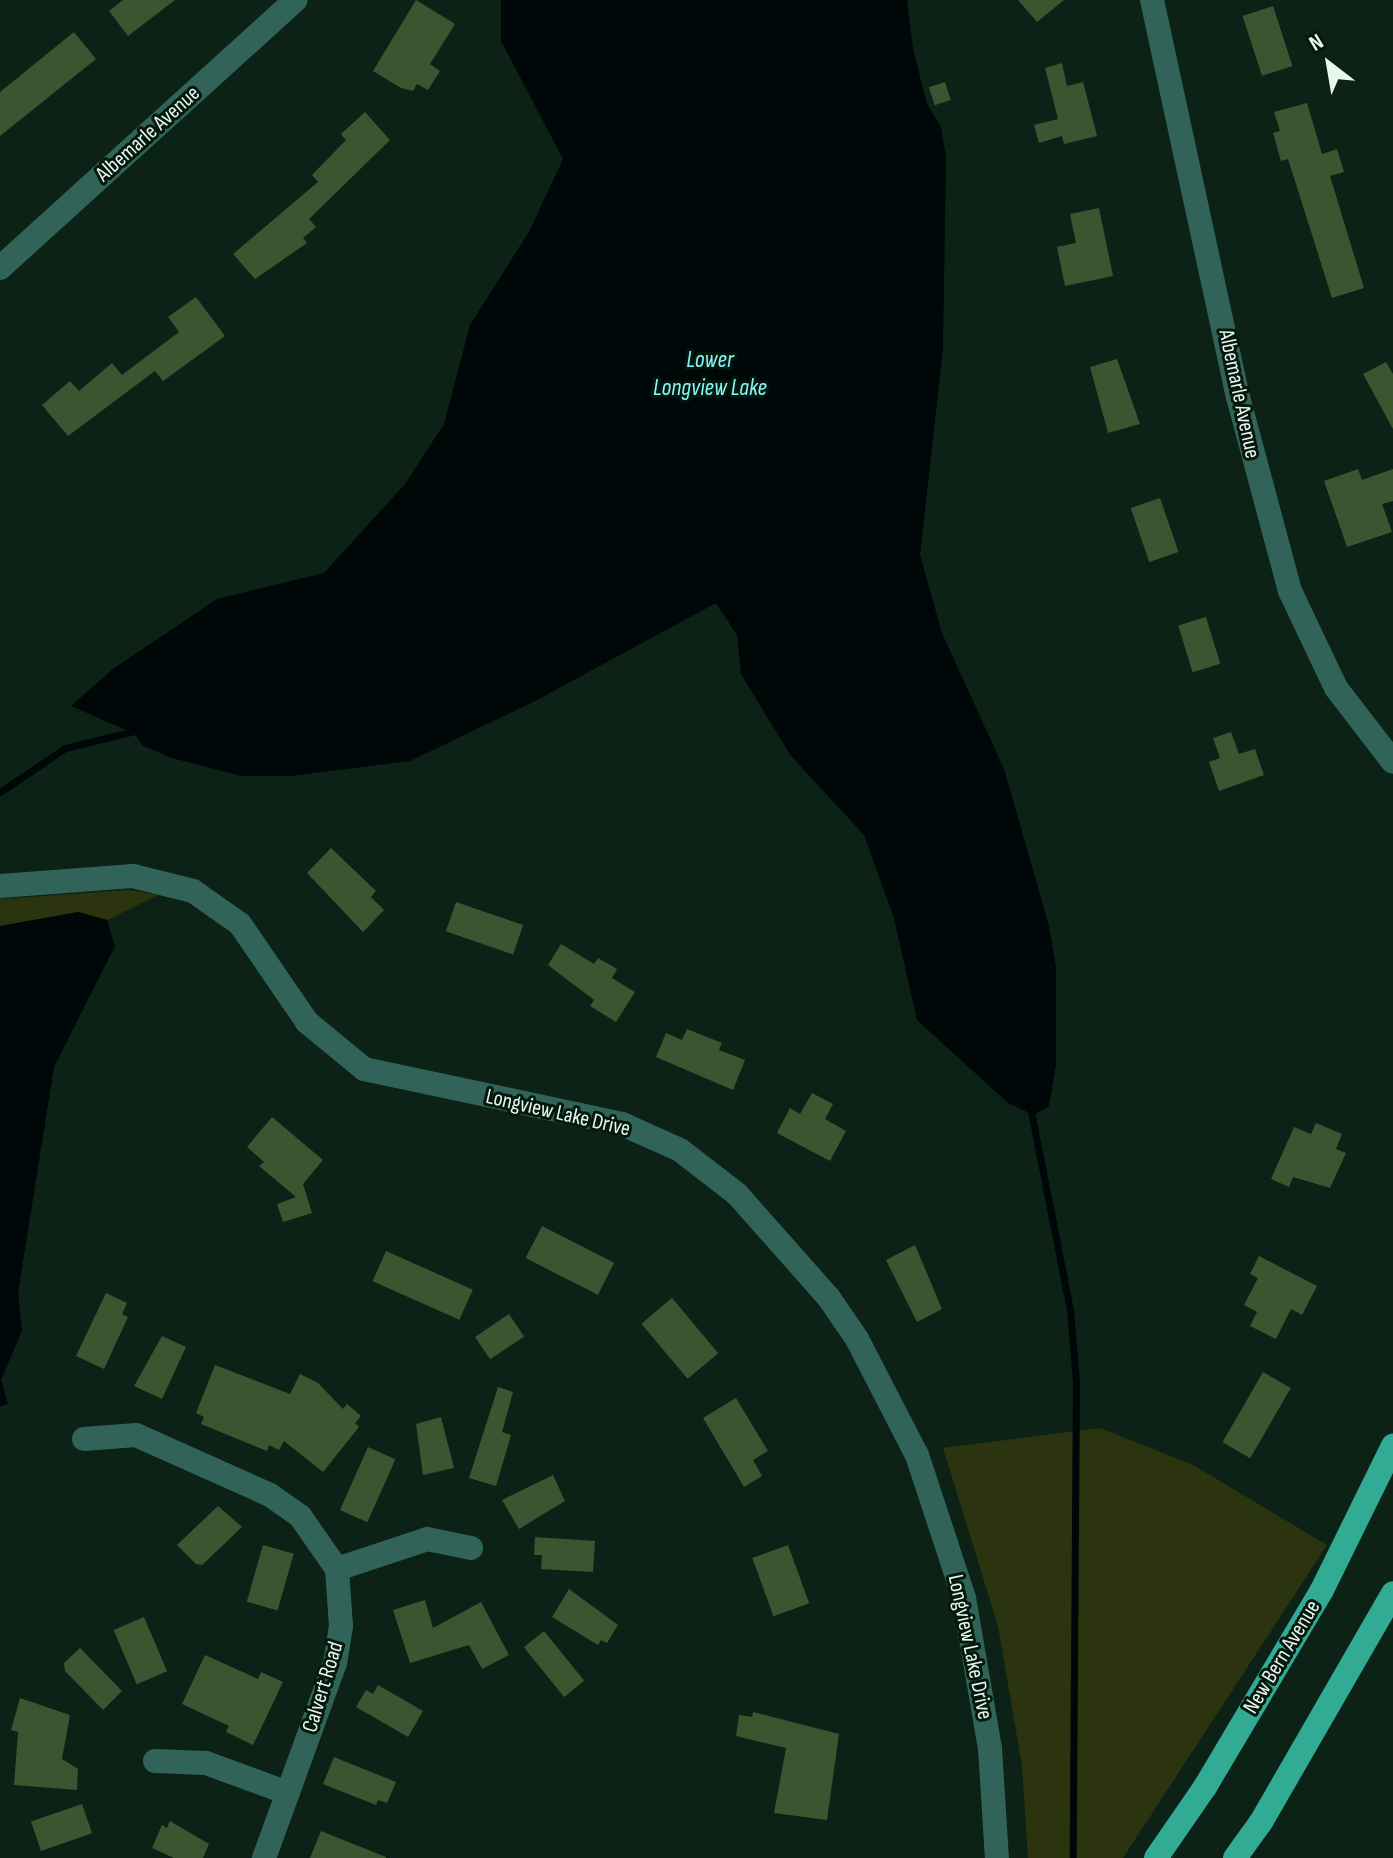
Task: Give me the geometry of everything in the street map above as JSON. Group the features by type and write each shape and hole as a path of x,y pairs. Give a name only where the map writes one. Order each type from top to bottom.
{"main road":[{"name":"New Bern Avenue","path":"1156,1858 1205,1787 1322,1590 1393,1446"},
{"path":"1235,1858 1261,1822 1393,1593"}],"street":[{"name":"Albemarle Avenue","path":"0,268 296,0"},
{"name":"Albemarle Avenue","path":"1152,0 1238,397 1290,591 1336,688 1393,762"},
{"name":"Longview Lake Drive","path":"0,886 111,875 151,878 193,891 240,924 313,1029 364,1069 622,1124 680,1150 737,1194 829,1298 857,1339 917,1455 966,1608 990,1748 997,1858"},
{"path":"84,1439 136,1435 270,1495 300,1516 337,1569 427,1539 471,1548"},
{"name":"Calvert Road","path":"264,1858 335,1663 341,1626 337,1569"},
{"path":"155,1761 206,1763 288,1793"}],"green space":[{"path":"129,890 158,895 107,920 78,912 0,926 0,899"},
{"path":"1100,1428 1193,1465 1327,1545 1123,1858 1028,1858 1022,1766 998,1626 943,1448"}],"water":[{"name":"Lower Longview Lake","path":"501,0 907,0 913,49 927,104 941,127 946,158 943,349 920,555 942,633 1004,769 1049,926 1056,966 1056,1065 1049,1106 1034,1115 1008,1103 917,1020 894,918 864,835 791,756 741,674 737,635 716,603 535,701 410,761 291,776 241,776 172,758 142,745 135,734 71,706 113,669 217,599 324,573 405,484 444,424 470,325 530,230 563,159 501,41"},
{"path":"78,912 107,920 115,946 54,1067 18,1293 22,1331 1,1380 8,1404 0,1406 0,926"}],"building":[{"path":"123,0 175,0 128,36 109,11"},
{"path":"416,0 455,24 430,64 440,71 428,90 417,84 413,91 401,88 373,71"},
{"path":"1018,0 1064,0 1037,22"},
{"path":"1273,6 1292,66 1262,76 1243,16"},
{"path":"74,32 96,59 0,136 0,92"},
{"path":"1062,63 1067,86 1083,82 1097,136 1064,144 1062,136 1039,143 1034,125 1058,119 1045,68"},
{"path":"945,82 951,100 935,105 929,87"},
{"path":"1307,103 1322,154 1337,149 1344,172 1330,176 1364,288 1332,298 1288,159 1281,161 1273,133 1280,131 1274,112"},
{"path":"365,112 390,140 309,219 316,227 303,238 307,243 255,279 233,254 318,182 312,175 346,140 341,134"},
{"path":"1099,208 1113,276 1065,286 1057,247 1076,243 1070,214"},
{"path":"196,297 225,336 163,381 155,371 68,436 42,405 70,381 79,391 112,363 122,375 179,332 168,317"},
{"path":"1117,359 1140,424 1108,433 1090,367"},
{"path":"1386,362 1393,374 1393,429 1363,374"},
{"path":"1358,469 1362,480 1393,469 1393,501 1382,504 1392,532 1347,547 1324,481"},
{"path":"1160,498 1179,552 1149,562 1131,508"},
{"path":"1206,617 1220,664 1193,672 1178,625"},
{"path":"1231,732 1239,754 1255,749 1264,775 1219,791 1209,762 1220,758 1213,738"},
{"path":"331,848 376,891 371,897 384,910 363,932 307,873"},
{"path":"456,902 523,925 513,954 446,931"},
{"path":"561,944 594,964 598,958 617,969 612,978 635,992 616,1022 590,1006 594,1000 548,965"},
{"path":"687,1029 722,1043 719,1050 745,1060 733,1090 656,1057 666,1033 682,1040"},
{"path":"812,1093 833,1104 825,1119 846,1131 830,1161 777,1133 790,1108 800,1114"},
{"path":"272,1117 323,1160 303,1184 312,1213 283,1222 277,1204 296,1197 259,1166 264,1162 247,1147"},
{"path":"1316,1123 1342,1134 1336,1149 1346,1153 1330,1188 1293,1177 1289,1187 1271,1179 1294,1127 1311,1134"},
{"path":"542,1226 614,1263 598,1295 526,1258"},
{"path":"915,1245 942,1309 917,1322 886,1260"},
{"path":"386,1251 473,1290 459,1320 373,1281"},
{"path":"1259,1256 1317,1286 1302,1315 1291,1309 1276,1339 1250,1326 1257,1312 1244,1305 1258,1278 1250,1274"},
{"path":"106,1293 127,1303 122,1314 128,1317 104,1369 76,1356"},
{"path":"672,1298 718,1353 688,1379 641,1324"},
{"path":"509,1314 524,1336 490,1359 475,1337"},
{"path":"162,1336 186,1347 162,1399 134,1386"},
{"path":"215,1365 290,1394 300,1374 318,1383 343,1409 347,1404 361,1416 355,1423 359,1427 323,1472 284,1441 279,1450 269,1445 267,1451 201,1424 204,1417 196,1413"},
{"path":"1263,1372 1291,1388 1250,1458 1222,1442"},
{"path":"498,1387 513,1392 502,1432 511,1435 496,1486 469,1478"},
{"path":"736,1398 768,1451 753,1460 762,1476 744,1487 703,1418"},
{"path":"441,1417 454,1468 423,1475 416,1424"},
{"path":"368,1447 395,1459 367,1522 340,1510"},
{"path":"553,1475 565,1501 519,1529 502,1500"},
{"path":"218,1506 242,1527 202,1565 196,1564 177,1545"},
{"path":"535,1537 595,1541 593,1572 541,1569 542,1555 534,1555"},
{"path":"263,1545 294,1554 277,1611 247,1602"},
{"path":"788,1545 809,1603 773,1616 752,1558"},
{"path":"569,1589 618,1625 607,1643 601,1640 598,1645 552,1617"},
{"path":"425,1600 433,1628 481,1602 509,1655 482,1669 469,1645 410,1663 393,1610"},
{"path":"144,1617 167,1671 137,1684 114,1630"},
{"path":"544,1631 584,1681 564,1697 524,1647"},
{"path":"80,1648 122,1691 103,1710 65,1671 64,1663"},
{"path":"205,1655 258,1679 261,1672 283,1682 253,1745 226,1732 229,1726 182,1704"},
{"path":"378,1685 423,1711 408,1737 356,1707 366,1690 373,1694"},
{"path":"20,1698 70,1715 62,1759 78,1769 77,1790 14,1785 18,1732 11,1730"},
{"path":"753,1712 839,1734 827,1820 774,1813 786,1748 736,1736 739,1715 752,1717"},
{"path":"334,1757 396,1782 387,1803 378,1800 376,1805 323,1784"},
{"path":"82,1804 92,1833 41,1851 31,1822"},
{"path":"170,1821 209,1844 203,1858 174,1858 152,1848 162,1825 167,1828"},
{"path":"321,1831 386,1857 386,1858 310,1858"}],"waterway":[{"path":"0,792 65,748 143,729"},
{"path":"1030,1106 1070,1310 1076,1381 1073,1858"}]}
